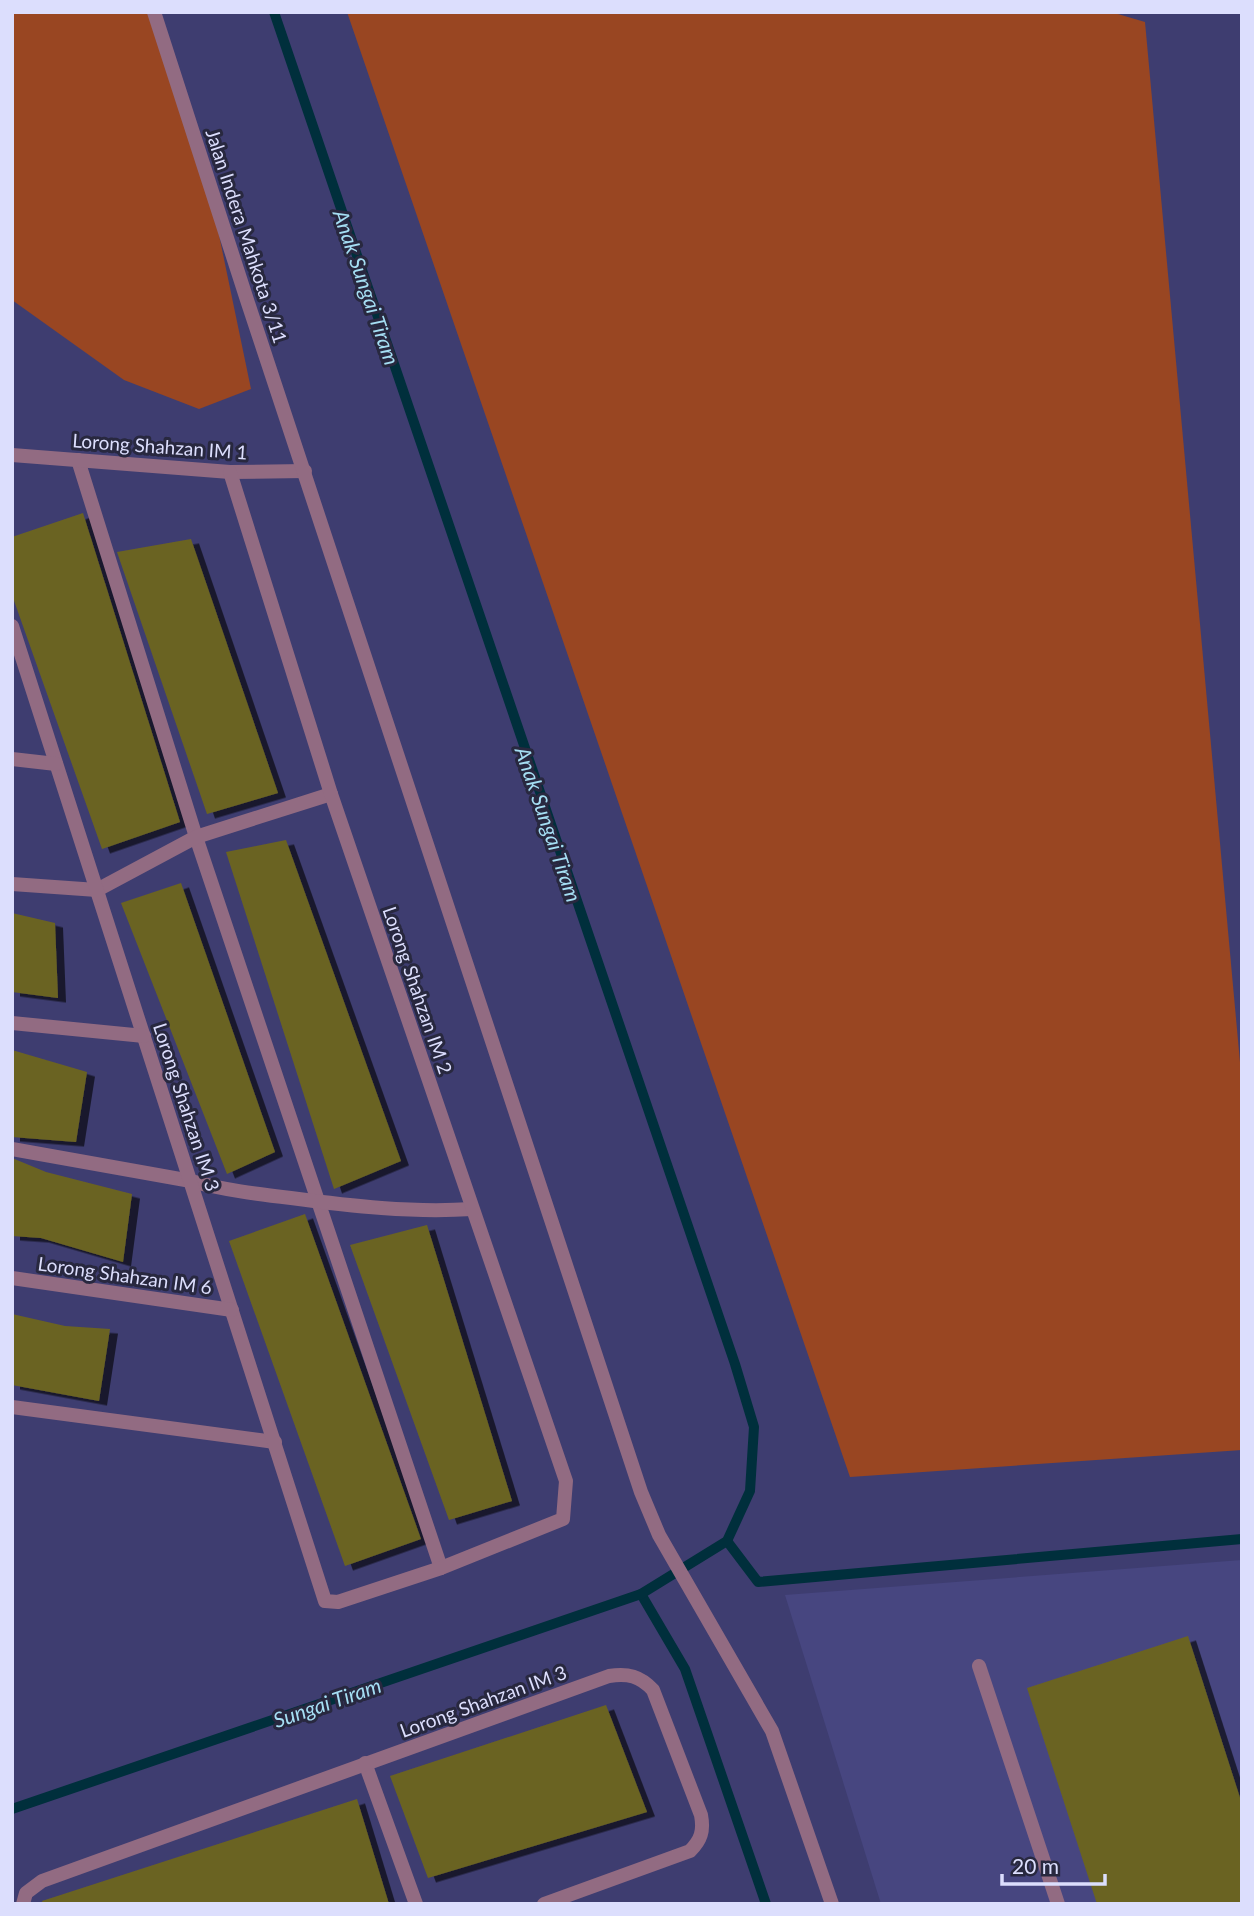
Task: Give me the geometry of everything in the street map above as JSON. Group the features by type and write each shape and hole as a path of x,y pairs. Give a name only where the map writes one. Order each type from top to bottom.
{"street":[{"name":"Jalan Indera Mahkota 3/11","path":"154,12 641,1492 659,1535 772,1731 832,1904"},
{"name":"Lorong Shahzan IM 1","path":"12,455 230,472 305,471"},
{"path":"78,460 196,837 442,1568"},
{"name":"Lorong Shahzan IM 2","path":"230,472 331,794 566,1481 563,1519 442,1568"},
{"name":"Lorong Shahzan IM 3","path":"12,626 325,1601 338,1602 442,1568"},
{"path":"12,759 57,764"},
{"path":"12,884 97,890 196,837 331,794"},
{"path":"12,1023 144,1036"},
{"path":"12,1149 191,1181 218,1189 429,1212 472,1209"},
{"name":"Lorong Shahzan IM 6","path":"12,1278 232,1310"},
{"path":"12,1407 275,1442"},
{"path":"979,1666 1058,1904"},
{"name":"Lorong Shahzan IM 3","path":"23,1904 26,1894 42,1881 365,1763 609,1676 622,1674 643,1680 653,1690 701,1815 703,1826 700,1838 690,1851 544,1904"},
{"path":"365,1763 416,1904"}],"shaded area":[{"path":"12,12 151,12 208,182 251,389 199,409 124,380 12,300"},
{"path":"347,12 1111,12 1145,22 1242,1084 1242,1450 850,1477"},
{"path":"1242,1560 1242,1904 881,1904 785,1595"}],"building":[{"path":"83,513 180,822 102,849 12,595 12,537"},
{"path":"191,539 278,793 207,814 117,552"},
{"path":"286,840 401,1161 334,1189 226,852"},
{"path":"181,883 275,1152 227,1174 121,903"},
{"path":"12,913 55,923 58,998 12,992"},
{"path":"12,1050 87,1072 76,1142 12,1137"},
{"path":"12,1158 46,1172 132,1194 123,1262 41,1238 12,1236"},
{"path":"305,1214 421,1539 345,1566 229,1241"},
{"path":"427,1225 512,1501 449,1520 350,1245"},
{"path":"12,1314 65,1326 110,1329 99,1401 12,1385"},
{"path":"1188,1636 1242,1804 1242,1904 1097,1904 1027,1688"},
{"path":"606,1705 647,1812 428,1878 390,1776"},
{"path":"357,1799 389,1904 43,1904 42,1901"}],"waterway":[{"name":"Anak Sungai Tiram","path":"12,1809 641,1594 727,1541 750,1491 754,1427 735,1364 274,12"},
{"path":"727,1541 758,1582 1242,1539"},
{"path":"641,1594 685,1669 766,1904"}],"water label":[{"name":"Sungai Tiram","path":"327,1702"}]}
